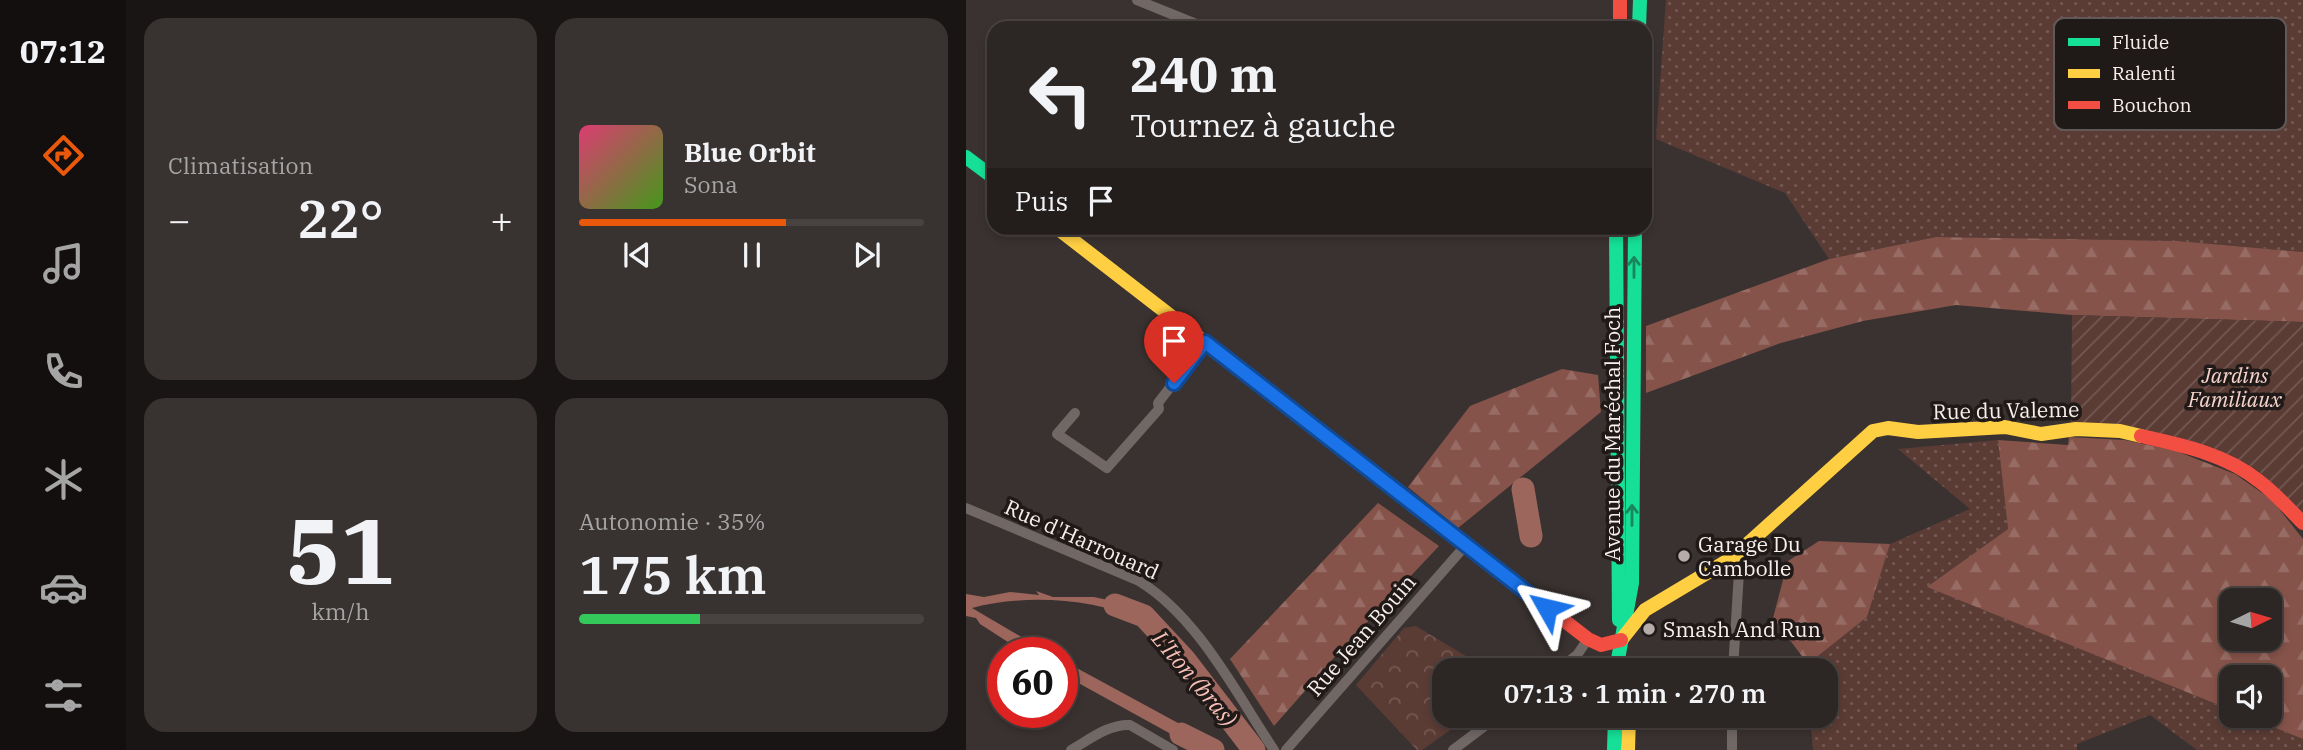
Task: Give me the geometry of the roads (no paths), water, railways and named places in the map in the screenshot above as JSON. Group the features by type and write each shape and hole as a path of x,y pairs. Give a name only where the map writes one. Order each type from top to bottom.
{"main road":[{"path":"1620,0 1620,21"},
{"path":"1639,21 1640,0"},
{"path":"966,157 987,173"},
{"path":"1066,235 1588,639 1601,645 1621,640"},
{"name":"Avenue du Maréchal Foch","path":"1616,235 1616,577 1621,640 1625,658"},
{"name":"Avenue du Maréchal Foch","path":"1618,658 1632,583 1634,235"},
{"name":"Rue du Valeme","path":"1621,640 1645,610 1732,558 1873,431 1888,428 1918,432 2006,427 2027,433 2110,430 2158,438 2206,453 2244,472 2273,493 2303,523"},
{"path":"1614,750 1615,728"},
{"path":"1628,750 1629,728"}],"street":[{"path":"1137,0 1189,21"},
{"path":"1074,413 1057,434 1107,468 1159,409 1158,403 1205,342"},
{"name":"Rue d'Harrouard","path":"966,509 1154,589 1192,629 1274,750"},
{"name":"Rue Jean Bouin","path":"1286,750 1465,546"},
{"path":"1732,558 1739,572 1734,658"},
{"path":"1573,658 1588,639"},
{"path":"1071,750 1109,729 1124,725 1130,725 1173,750"},
{"path":"1453,750 1482,728"},
{"path":"1732,728 1732,750"}],"water":[{"path":"1036,591 1053,597 1094,597 1122,603 1124,597 1147,612 1141,620 1102,607 1058,600 1013,601 972,608 1022,637 1000,637 980,624 976,618 966,616 966,594 984,597 1010,592 1039,595"},
{"path":"1188,656 1237,719 1230,728 1180,661"},
{"path":"1078,669 1213,742 1206,750 1200,750 1078,683"}],"waterway":[{"name":"L'Iton (bras)","path":"1523,489 1531,536"},
{"name":"L'Iton (bras)","path":"1115,605 1144,616 1184,659 1254,750"},
{"name":"L'Iton (bras)","path":"1181,734 1213,750"}],"place":[{"name":"Garage Du Cambolle","path":"1684,556"},
{"name":"Smash And Run","path":"1649,629"}],"park label":[{"name":"Jardins Familiaux","path":"2235,387"}]}
